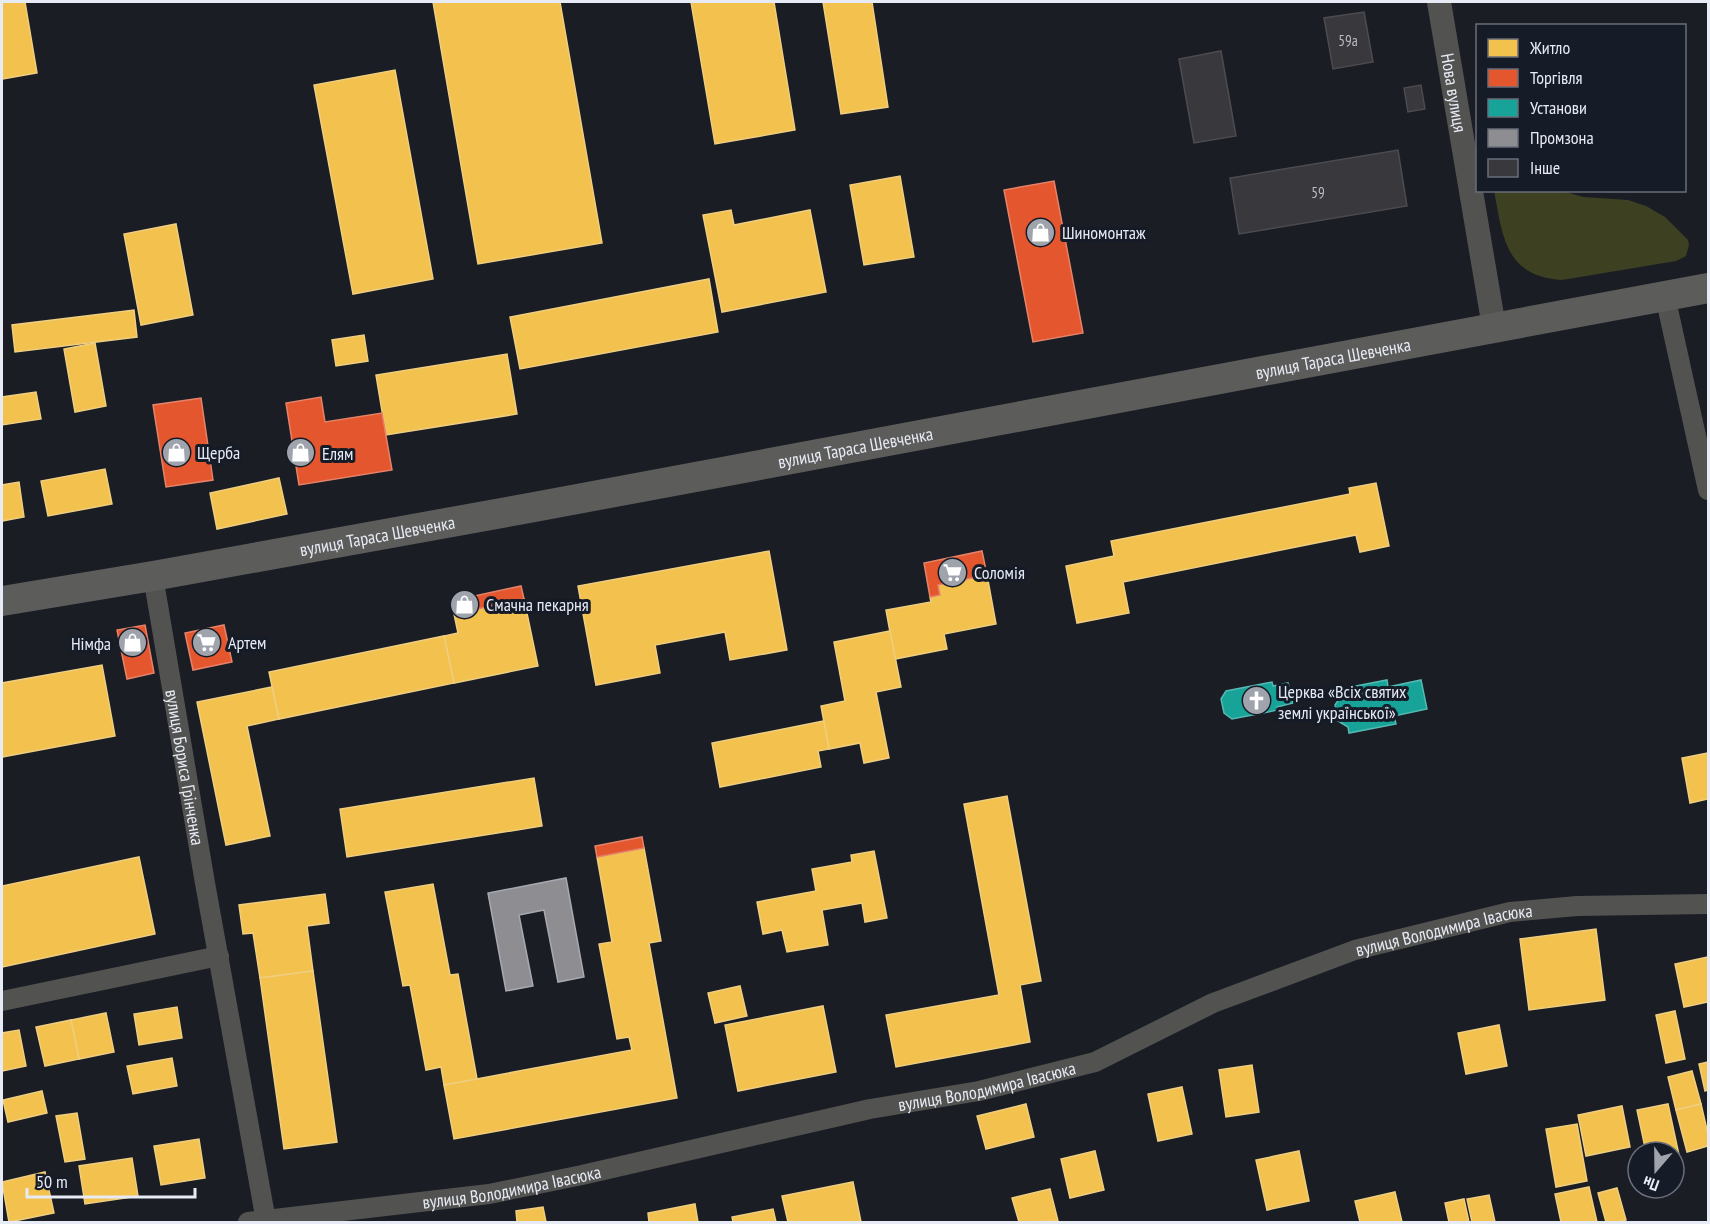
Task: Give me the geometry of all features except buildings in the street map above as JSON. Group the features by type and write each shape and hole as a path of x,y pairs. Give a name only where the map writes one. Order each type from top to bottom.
{"main road":[{"name":"вулиця Тараса Шевченка","path":"2,602 792,459 1708,288"}],"street":[{"name":"Нова вулиця","path":"1439,2 1494,327"},
{"path":"1665,296 1708,490"},
{"name":"вулиця Бориса Грінченка","path":"153,576 219,956 257,1222"},
{"name":"вулиця Володимира Івасюка","path":"257,1222 489,1194 593,1173 870,1109 979,1091 1095,1062 1213,1003 1355,950 1510,912 1577,906 1708,904"},
{"path":"2,1001 219,956"}],"green space":[{"path":"1494,192 1566,192 1583,197 1628,200 1646,206 1665,217 1688,240 1689,245 1686,256 1676,261 1562,280 1543,277 1528,271 1517,262 1504,238"}],"place":[{"name":"Шиномонтаж","path":"1041,232"},
{"name":"Щерба","path":"176,452"},
{"name":"Елям","path":"301,453"},
{"name":"Соломiя","path":"953,572"},
{"name":"Смачна пекарня","path":"465,604"},
{"name":"Артем","path":"207,642"},
{"name":"Німфа","path":"132,643"},
{"name":"Церква «Всіх святих землі української»","path":"1257,701"}]}
